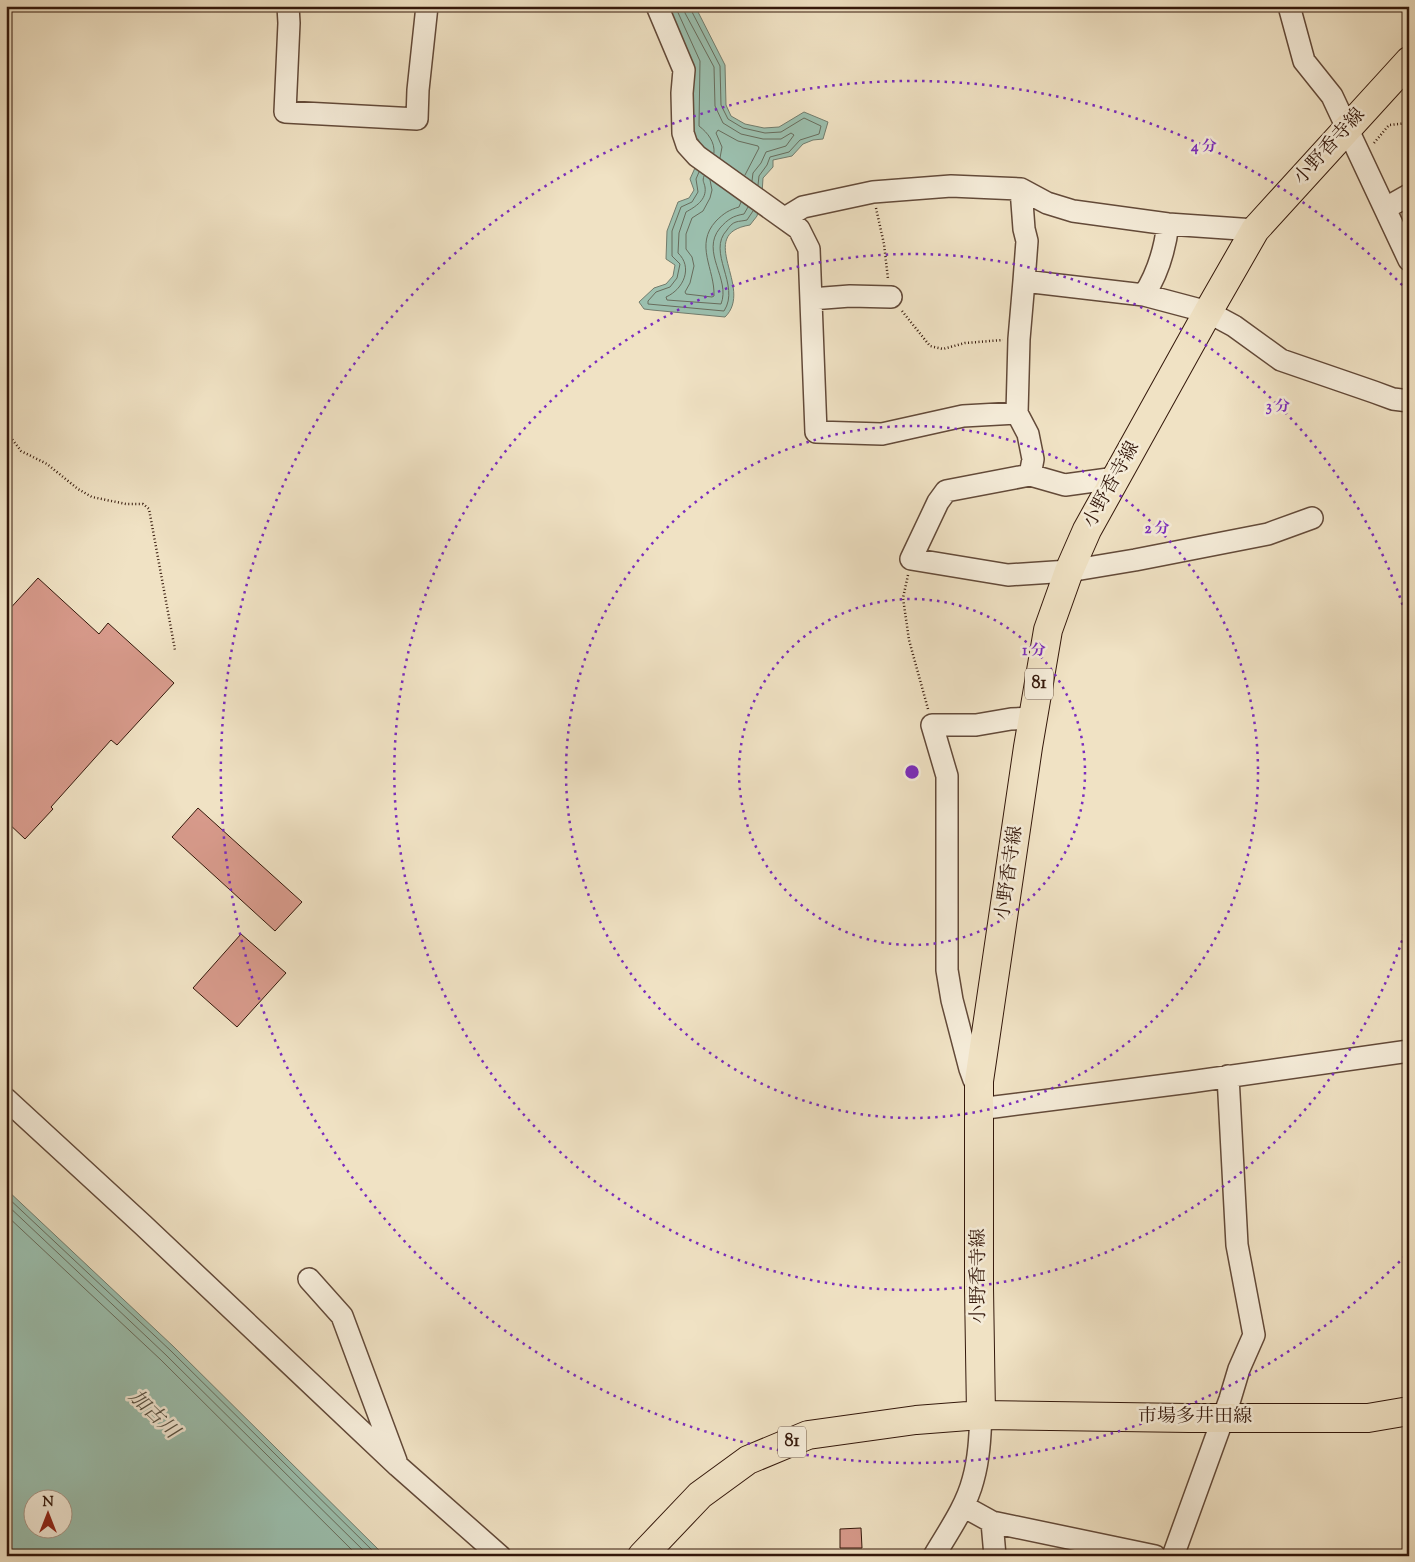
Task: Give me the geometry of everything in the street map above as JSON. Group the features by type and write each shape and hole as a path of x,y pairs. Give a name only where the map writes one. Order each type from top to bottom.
{"main road":[{"name":"小野香寺線","path":"981,1415 979,1081 1033,718 1048,630 1069,571 1087,530 1255,230 1409,61"},
{"name":"市場多井田線","path":"981,1415 1368,1418 1409,1411"},
{"name":"81","path":"642,1556 700,1496 748,1460 808,1435 916,1420 981,1415"}],"street":[{"path":"288,6 285,112 416,119 427,6"},
{"path":"657,6 684,70 682,94 683,133 687,145 697,156 799,229 809,249 816,432 882,434 963,416 1017,413"},
{"path":"1289,6 1304,61 1332,96 1409,260"},
{"path":"777,214 872,192 951,186 1021,189 1047,203 1072,211 1168,224 1255,230"},
{"path":"1021,189 1024,229 1027,241 1019,339 1017,413 1028,434 1033,459 1030,475"},
{"path":"1386,208 1409,195"},
{"path":"1144,294 1154,281 1165,243 1168,224"},
{"path":"1024,281 1144,294 1208,312 1234,326 1281,360 1393,399 1409,401"},
{"path":"810,299 850,296 890,297"},
{"path":"1116,478 1065,485 1030,475 946,491 938,502 911,559 1008,575 1069,571 1268,534 1312,518"},
{"path":"979,1081 974,1080 970,1069 952,1000 948,970 947,776 932,725 976,725 1011,719 1033,718"},
{"path":"979,1109 1409,1051"},
{"path":"1173,1556 1224,1417 1238,1369 1254,1335 1237,1245 1228,1076"},
{"path":"6,1099 144,1225 398,1466 500,1556"},
{"path":"309,1279 342,1316 398,1466"},
{"path":"934,1556 963,1506 973,1480 979,1451 981,1415"},
{"path":"963,1506 992,1522 1155,1556"},
{"path":"992,1522 995,1556"}],"path":[{"path":"1362,158 1389,125 1409,123"},
{"path":"872,192 884,244 890,297 930,346 943,349 965,343 1019,339"},
{"path":"6,431 20,451 47,464 78,489 92,496 126,504 144,504 149,509 176,650"},
{"path":"911,559 903,598 909,640 932,725"}],"water":[{"path":"663,6 695,6 725,65 726,105 731,116 745,124 764,128 779,127 804,112 828,122 823,139 803,144 792,156 773,160 773,167 763,178 762,194 757,216 750,225 734,230 727,239 725,250 734,292 732,305 725,317 644,309 639,302 654,288 666,284 673,276 675,265 666,259 667,231 678,202 689,198 694,190 690,179 703,150 698,139 688,137"},
{"name":"加古川","path":"6,1189 174,1347 385,1556 6,1556"}],"building":[{"path":"38,578 99,634 108,623 174,683 117,745 111,740 25,839 6,821 6,613"},
{"path":"198,808 302,902 275,931 172,837"},
{"path":"241,934 286,973 237,1027 193,988"},
{"path":"861,1528 862,1548 840,1548 840,1529"}]}
